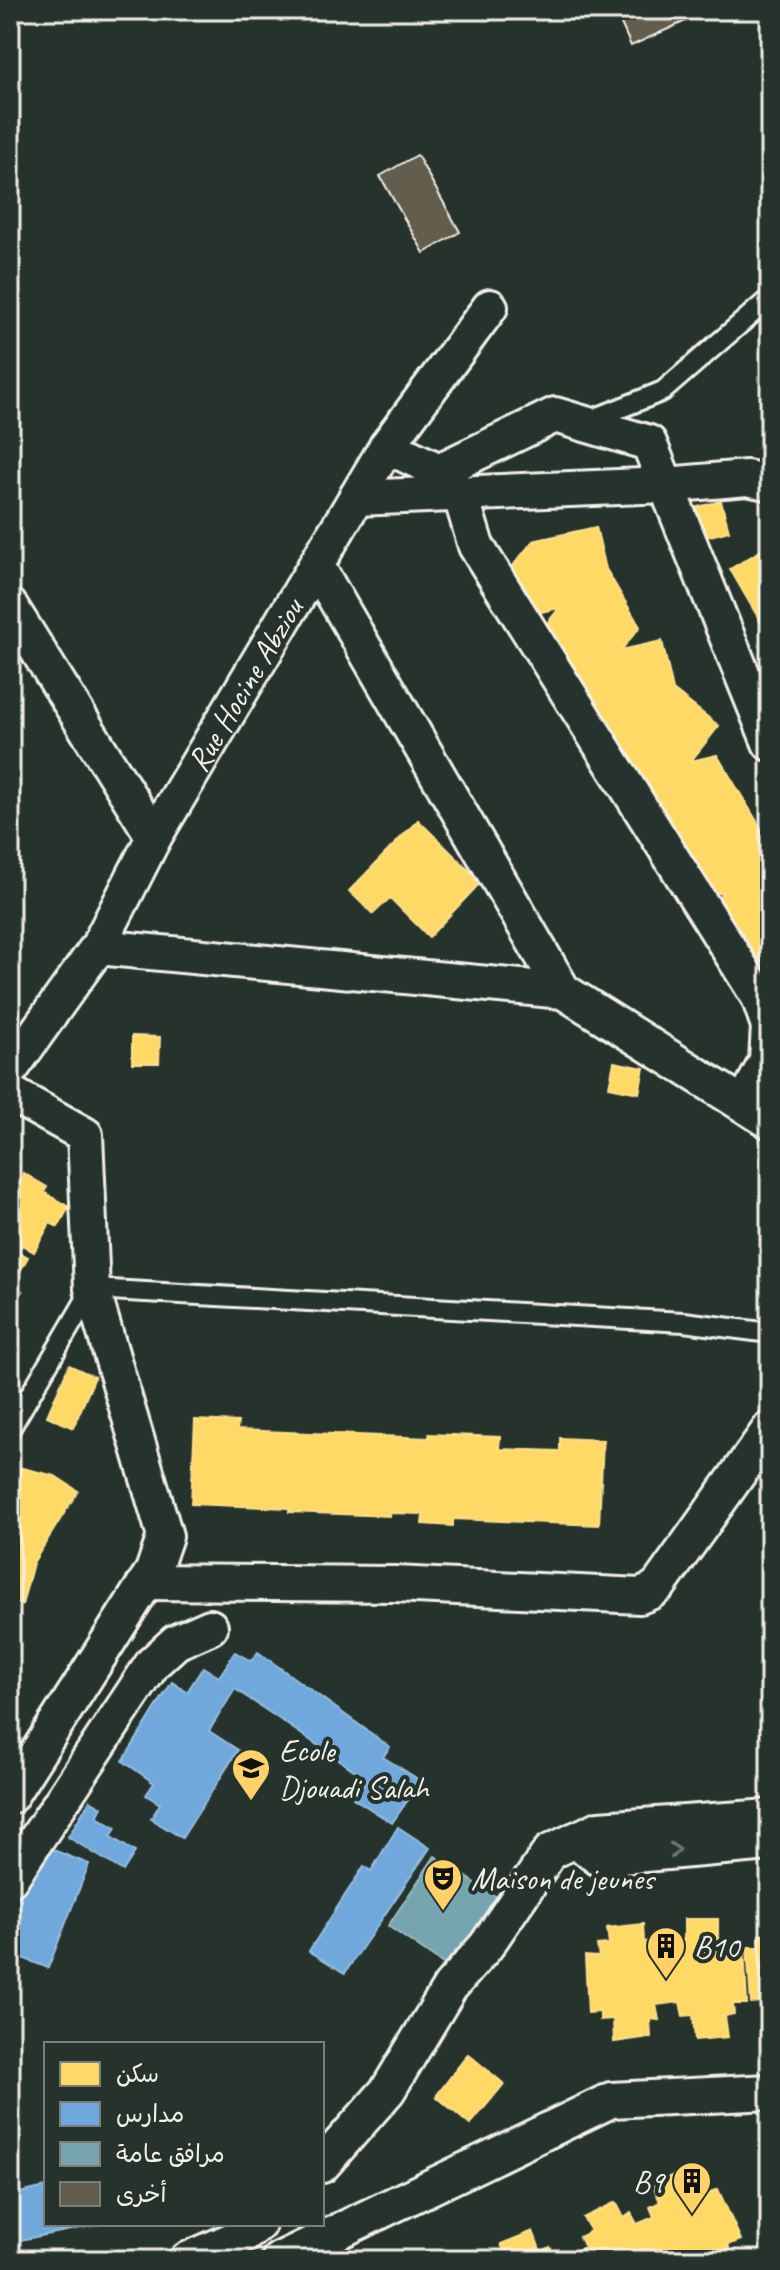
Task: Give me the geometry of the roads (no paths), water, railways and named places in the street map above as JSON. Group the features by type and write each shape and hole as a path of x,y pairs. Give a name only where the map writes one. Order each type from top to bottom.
{"street":[{"name":"Rue Hocine Abziou","path":"10,1070 98,947 154,837 387,446 490,307"},
{"path":"387,446 439,471 555,415 649,443 770,743"},
{"path":"356,498 666,485 747,478 770,483"},
{"path":"98,947 563,991 757,1113 767,1061 769,1026 759,997 476,546 460,493"},
{"path":"316,565 563,991"},
{"path":"10,606 154,837"},
{"path":"10,1093 85,1135 92,1289 165,1536 153,1571 10,1796"},
{"path":"146,1582 395,1584 640,1596 659,1585 770,1429"},
{"path":"10,1879 153,1663 176,1642 210,1627"},
{"path":"324,2163 388,2090 450,1987 486,1946 550,1852 599,1829 770,1817"},
{"path":"575,1840 599,1858 770,1843"},
{"path":"279,2260 611,2100 770,2092"},
{"path":"187,2260 246,2234 256,2226"}],"lane":[{"path":"583,423 663,391 770,298"},
{"path":"10,1429 92,1289 684,1322 770,1333"}],"place":[{"name":"Ecole Djouadi Salah","path":"251,1802"},
{"name":"Maison de jeunes","path":"443,1912"},
{"name":"B10","path":"666,1980"},
{"name":"B9","path":"692,2215"}]}
